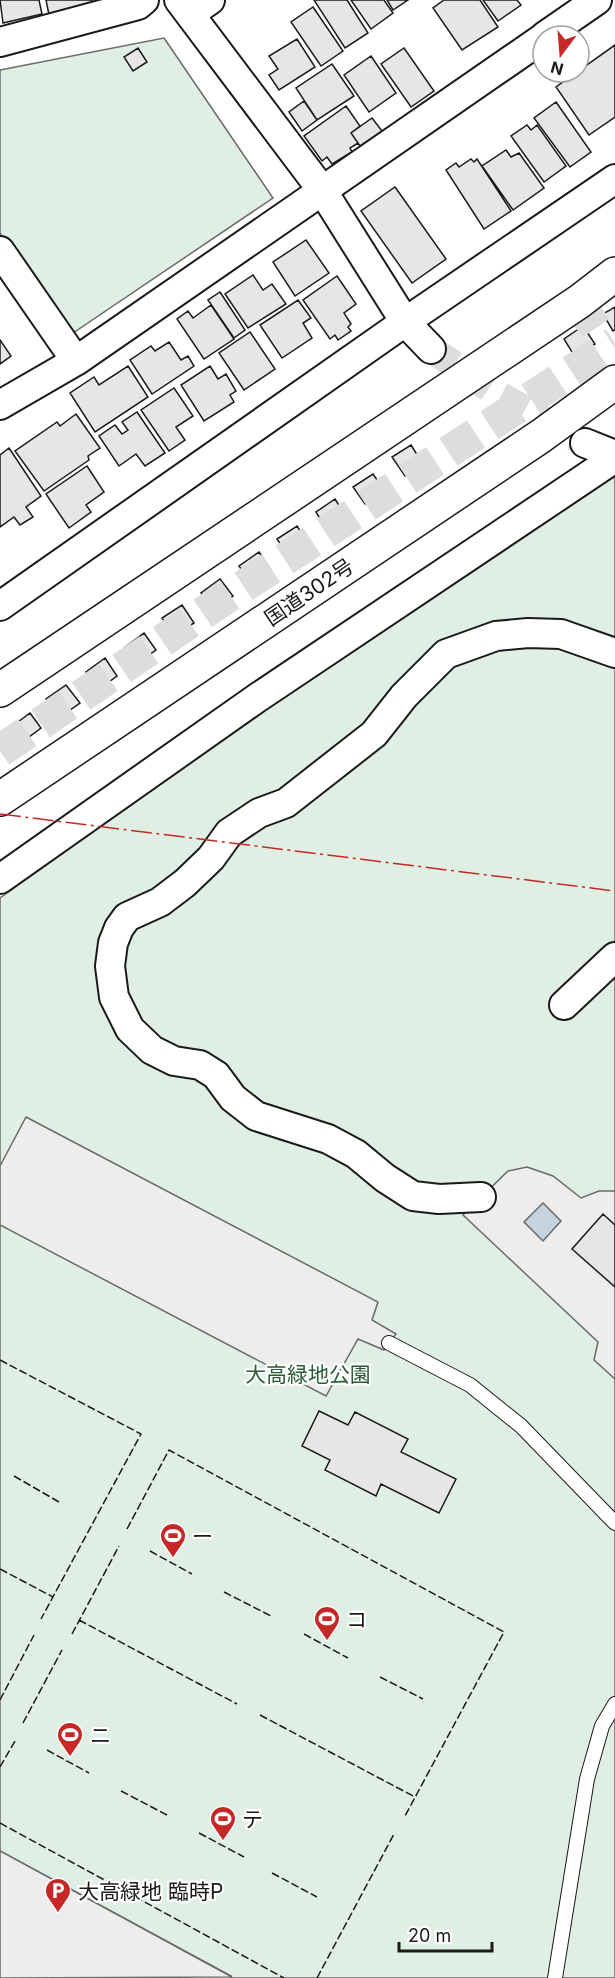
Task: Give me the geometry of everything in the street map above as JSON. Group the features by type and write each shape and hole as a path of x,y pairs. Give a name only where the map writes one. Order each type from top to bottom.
{"highway":[{"path":"0,690 580,302 615,274"},
{"name":"国道302号","path":"0,799 541,436 615,382"}],"street":[{"path":"0,42 138,5 144,0"},
{"path":"563,24 597,0"},
{"path":"193,5 322,190 405,322 431,349"},
{"path":"0,405 75,361 531,46"},
{"path":"0,606 405,322 615,179"},
{"path":"0,251 75,361"},
{"path":"585,442 615,456"},
{"path":"0,879 257,698 615,456"},
{"path":"481,1197 439,1199 413,1196 385,1178 356,1154 328,1140 256,1116 233,1098 216,1075 200,1065 174,1061 152,1050 130,1029 114,997 110,966 113,944 119,928 127,917 160,902 185,883 211,858 229,833 259,813 286,803 374,734 404,696 446,654 496,636 528,633 561,634 615,652"},
{"path":"564,1005 615,957"}],"lane":[{"path":"389,1343 470,1384 521,1426 615,1523"},
{"path":"555,1978 587,1779 602,1726 615,1704"}],"green space":[{"path":"164,38 273,198 70,335 0,233 0,70"},
{"name":"大高緑地公園","path":"598,473 615,478 615,1978 231,1978 0,1851 0,898"}],"shaded area":[{"path":"26,1117 378,1302 372,1320 396,1334 384,1350 358,1339 326,1396 0,1225 0,1166"},
{"path":"527,1167 553,1176 581,1198 599,1191 615,1191 615,1379 594,1360 598,1342 463,1215 508,1171"},
{"path":"543,1203 561,1221 543,1241 524,1222"},
{"name":"大高緑地 臨時P","path":"0,1851 232,1977 0,1978"}],"building":[{"path":"0,0 39,0 42,14 3,23"},
{"path":"46,0 92,0 93,5 49,15"},
{"path":"314,0 347,0 368,33 345,48"},
{"path":"351,0 384,0 393,13 371,29"},
{"path":"387,0 408,0 393,10"},
{"path":"444,0 480,0 498,27 462,50 433,8"},
{"path":"483,0 517,0 521,5 498,21"},
{"path":"313,7 343,51 321,66 291,22"},
{"path":"297,39 315,67 279,90 269,75 278,69 269,56"},
{"path":"615,45 615,117 589,135 556,87 560,84 591,84 591,62"},
{"path":"138,48 147,62 133,71 124,57"},
{"path":"404,48 434,91 411,107 381,64"},
{"path":"371,56 396,93 369,112 344,75"},
{"path":"332,64 354,96 317,120 296,88"},
{"path":"304,101 317,120 302,131 289,112"},
{"path":"556,102 591,152 570,167 534,118"},
{"path":"346,106 360,126 351,133 358,143 350,148 352,152 332,164 327,157 322,161 304,136"},
{"path":"372,118 382,131 360,146 351,133"},
{"path":"527,125 531,130 537,125 566,166 544,182 511,136"},
{"path":"506,150 511,157 519,153 544,188 513,210 482,166"},
{"path":"471,159 474,162 477,159 511,211 484,229 446,170 456,163 459,167"},
{"path":"395,187 446,259 412,283 361,211"},
{"path":"306,240 329,273 295,296 273,262"},
{"path":"253,275 263,290 272,284 286,304 248,328 225,294"},
{"path":"337,276 356,304 344,313 351,324 348,327 351,331 338,340 335,335 330,339 303,300"},
{"path":"220,292 245,330 234,338 208,300"},
{"path":"298,300 311,318 303,323 312,338 282,358 260,325"},
{"path":"211,305 234,339 204,359 177,319 188,311 193,318"},
{"path":"615,307 615,330 613,331 603,314"},
{"path":"583,326 595,344 575,357 564,339"},
{"path":"250,332 275,369 244,390 219,353"},
{"path":"0,340 11,356 0,364"},
{"path":"169,342 181,360 188,356 194,366 152,394 130,360 151,346 155,351"},
{"path":"128,366 148,397 95,432 70,393 94,377 99,385"},
{"path":"210,366 218,379 226,374 236,391 230,395 234,402 204,421 181,385"},
{"path":"174,388 193,416 176,427 185,440 169,451 141,410"},
{"path":"137,412 165,453 145,466 136,454 119,466 99,436 115,425 122,434 128,430 122,422"},
{"path":"76,414 100,448 88,456 89,460 44,491 15,451 57,422 60,426"},
{"path":"411,445 423,464 405,476 392,457"},
{"path":"9,448 41,496 26,507 33,517 20,525 14,517 0,527 0,455"},
{"path":"87,466 104,492 86,505 91,512 69,528 46,494"},
{"path":"373,474 384,490 365,504 353,487"},
{"path":"335,499 347,518 327,531 316,512"},
{"path":"297,526 309,544 289,557 277,539"},
{"path":"259,552 271,570 251,584 239,566"},
{"path":"220,579 233,596 214,610 201,593"},
{"path":"182,605 194,623 174,636 162,618"},
{"path":"144,633 156,650 136,664 124,648"},
{"path":"105,658 117,676 98,690 86,672"},
{"path":"66,685 80,703 60,717 46,699"},
{"path":"30,713 41,728 21,743 10,728"},
{"path":"603,1214 615,1225 615,1287 572,1249"},
{"path":"319,1411 348,1425 355,1412 408,1439 401,1452 456,1479 439,1513 381,1484 376,1496 325,1470 330,1460 302,1446"}],"tunnel":[{"path":"573,324 615,295"},
{"path":"0,751 224,599 615,343"},
{"path":"431,349 499,395 585,443"}],"fence":[{"path":"0,1360 141,1434 41,1619"},
{"path":"127,1529 169,1450 504,1632 405,1816"},
{"path":"14,1476 59,1502"},
{"path":"72,1634 119,1546"},
{"path":"150,1551 192,1574"},
{"path":"0,1569 53,1597"},
{"path":"224,1592 271,1616"},
{"path":"79,1620 237,1704"},
{"path":"304,1634 348,1658"},
{"path":"0,1700 34,1635"},
{"path":"23,1723 62,1650"},
{"path":"380,1677 423,1699"},
{"path":"260,1715 415,1797"},
{"path":"0,1767 15,1741"},
{"path":"47,1750 89,1773"},
{"path":"121,1791 167,1815"},
{"path":"0,1823 284,1978"},
{"path":"199,1833 244,1857"},
{"path":"317,1978 394,1834"},
{"path":"272,1873 317,1897"}],"power":[{"path":"0,814 615,891"}],"place":[{"name":"ー","path":"173,1559"},
{"name":"コ","path":"327,1642"},
{"name":"ニ","path":"70,1758"},
{"name":"テ","path":"223,1842"},
{"name":"大高緑地 臨時P","path":"58,1914"}]}
